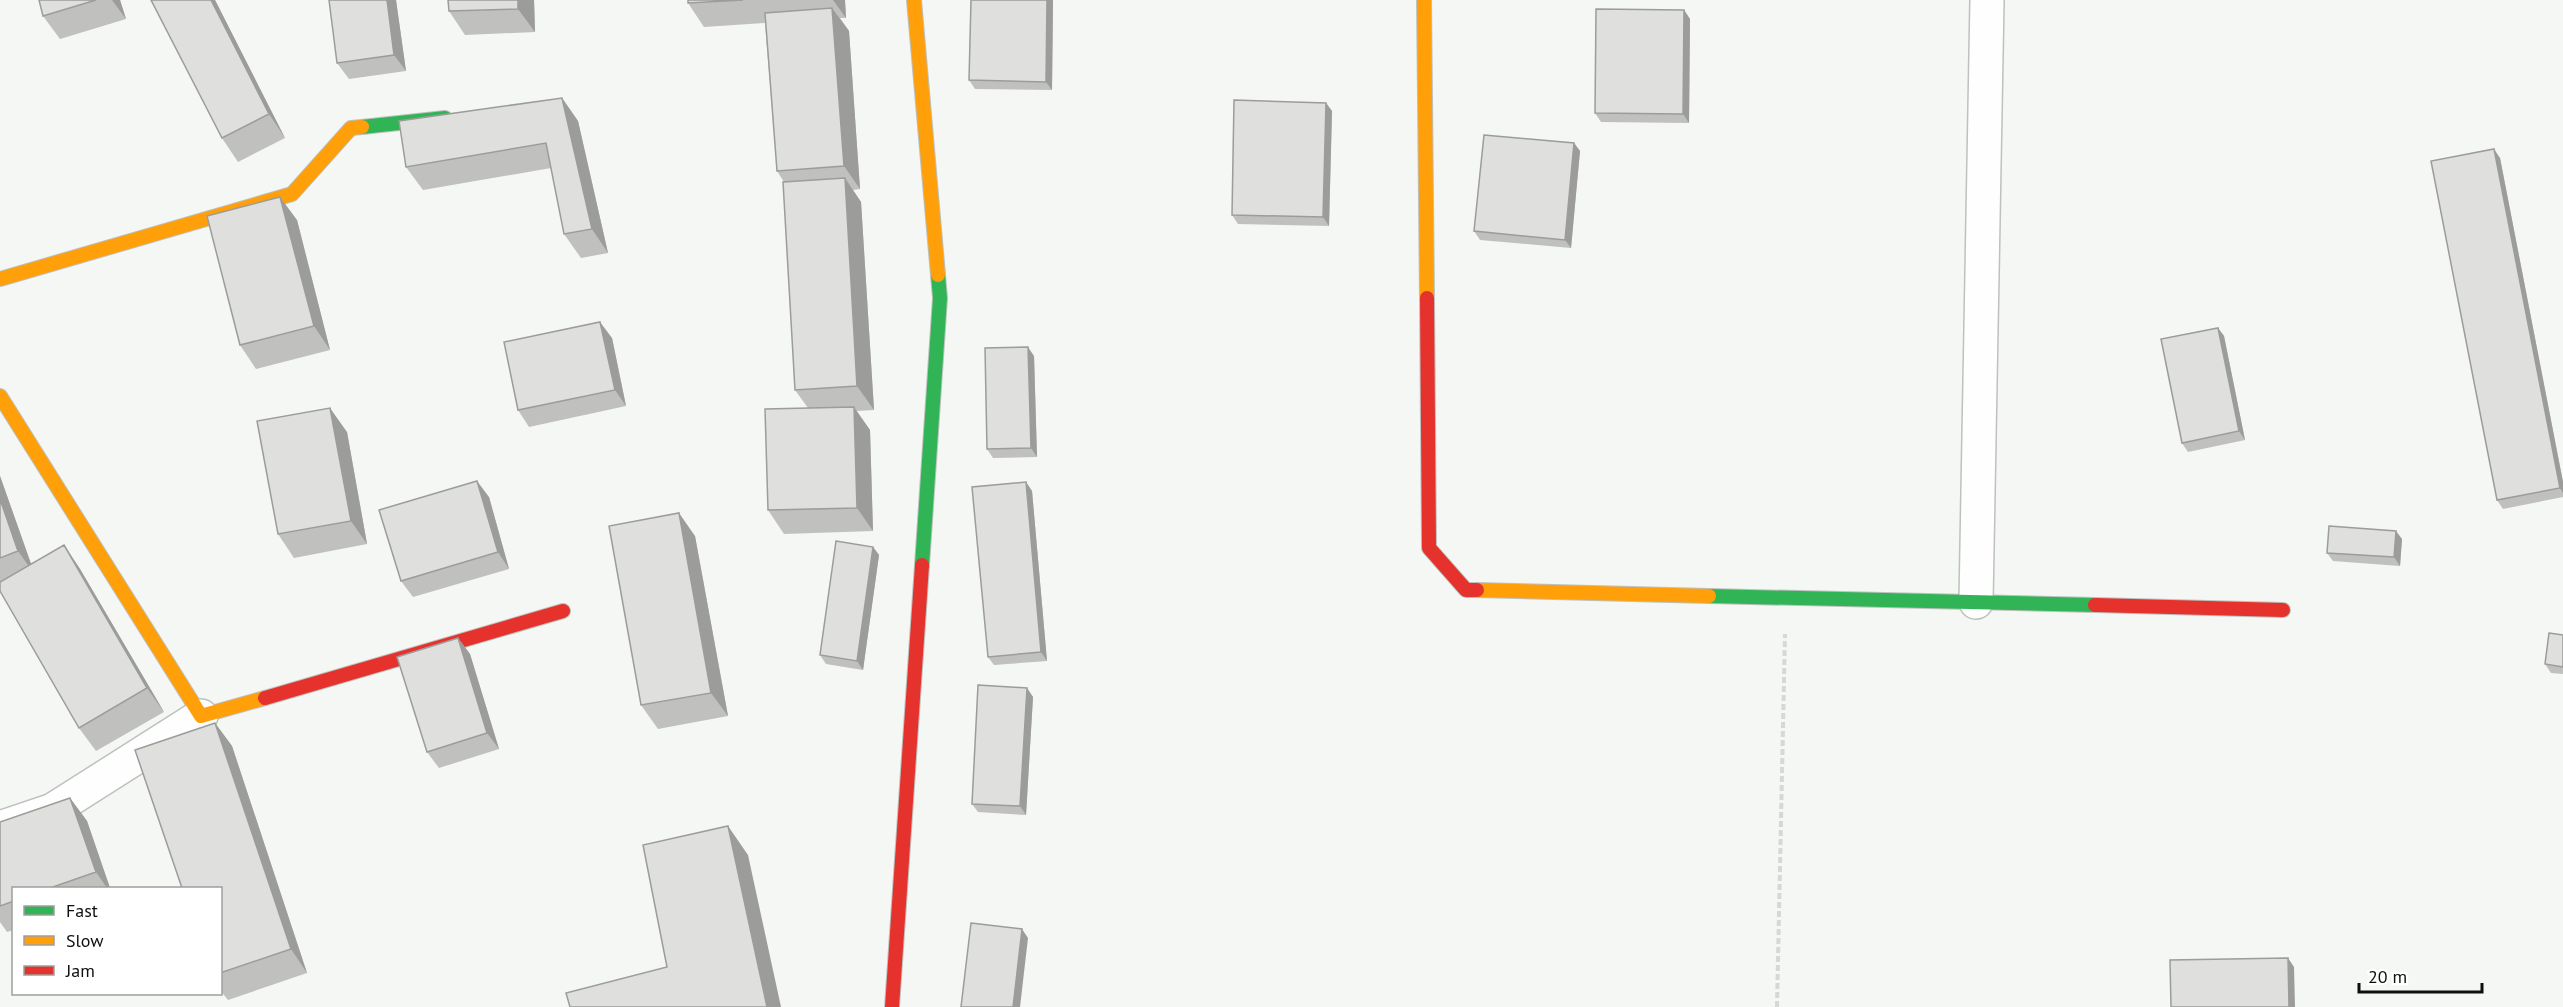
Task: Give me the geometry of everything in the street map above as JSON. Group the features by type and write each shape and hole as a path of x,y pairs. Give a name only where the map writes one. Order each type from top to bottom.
{"street":[{"path":"892,1007 940,298 914,0"},
{"path":"1425,0 1429,548 1466,590 2283,610"},
{"path":"1976,602 1987,0"},
{"path":"0,279 292,194 351,128 455,117"},
{"path":"0,396 201,716"},
{"path":"0,828 54,810 201,716 563,611"}],"path":[{"path":"1777,1007 1785,598"}],"building":[{"path":"39,0 96,0 43,16"},
{"path":"151,0 211,0 269,114 222,138"},
{"path":"329,0 387,0 394,55 337,63"},
{"path":"448,0 518,0 518,9 449,11"},
{"path":"688,0 743,0 688,3"},
{"path":"971,0 1047,0 1046,82 969,80"},
{"path":"832,8 844,166 777,171 765,13"},
{"path":"1596,9 1684,10 1683,114 1595,113"},
{"path":"562,98 592,229 564,234 546,143 406,167 399,121"},
{"path":"1234,100 1326,103 1323,217 1232,215"},
{"path":"1484,135 1574,143 1565,240 1474,231"},
{"path":"2494,149 2560,488 2497,500 2431,161"},
{"path":"845,178 857,386 795,390 783,182"},
{"path":"280,197 314,326 240,345 207,216"},
{"path":"600,322 615,390 518,410 504,342"},
{"path":"2218,328 2239,431 2182,443 2161,339"},
{"path":"1028,347 1031,448 987,449 985,348"},
{"path":"854,407 857,508 768,510 765,409"},
{"path":"330,408 351,521 278,534 257,421"},
{"path":"477,481 498,552 401,581 379,510"},
{"path":"1026,482 1041,652 988,657 972,487"},
{"path":"0,499 18,551 0,558"},
{"path":"679,513 711,693 641,705 609,526"},
{"path":"2329,526 2396,531 2394,557 2327,553"},
{"path":"836,541 873,547 857,661 820,655"},
{"path":"64,545 147,688 79,728 0,591 0,582"},
{"path":"2549,633 2563,635 2563,667 2545,664"},
{"path":"458,638 487,733 427,752 397,657"},
{"path":"978,685 1027,688 1020,806 972,804"},
{"path":"215,723 291,949 222,972 222,887 182,887 135,750"},
{"path":"70,798 96,872 53,887 12,887 12,902 0,906 0,822"},
{"path":"728,826 767,1007 570,1007 566,993 667,967 643,845"},
{"path":"971,923 1022,929 1013,1007 961,1007"},
{"path":"2288,958 2289,1007 2171,1007 2170,960"}],"traffic: fast":[{"path":"362,127 445,118"},
{"path":"922,565 940,298 938,275"},
{"path":"1709,596 2095,605"}],"traffic: slow":[{"path":"914,0 938,275"},
{"path":"1424,0 1427,298"},
{"path":"0,279 292,194 351,128 362,127"},
{"path":"0,396 201,716 265,698"},
{"path":"1477,590 1709,596"}],"traffic: jam":[{"path":"1427,298 1429,548 1466,590 1477,590"},
{"path":"892,1007 922,565"},
{"path":"2095,605 2283,610"},
{"path":"265,698 563,611"}]}
